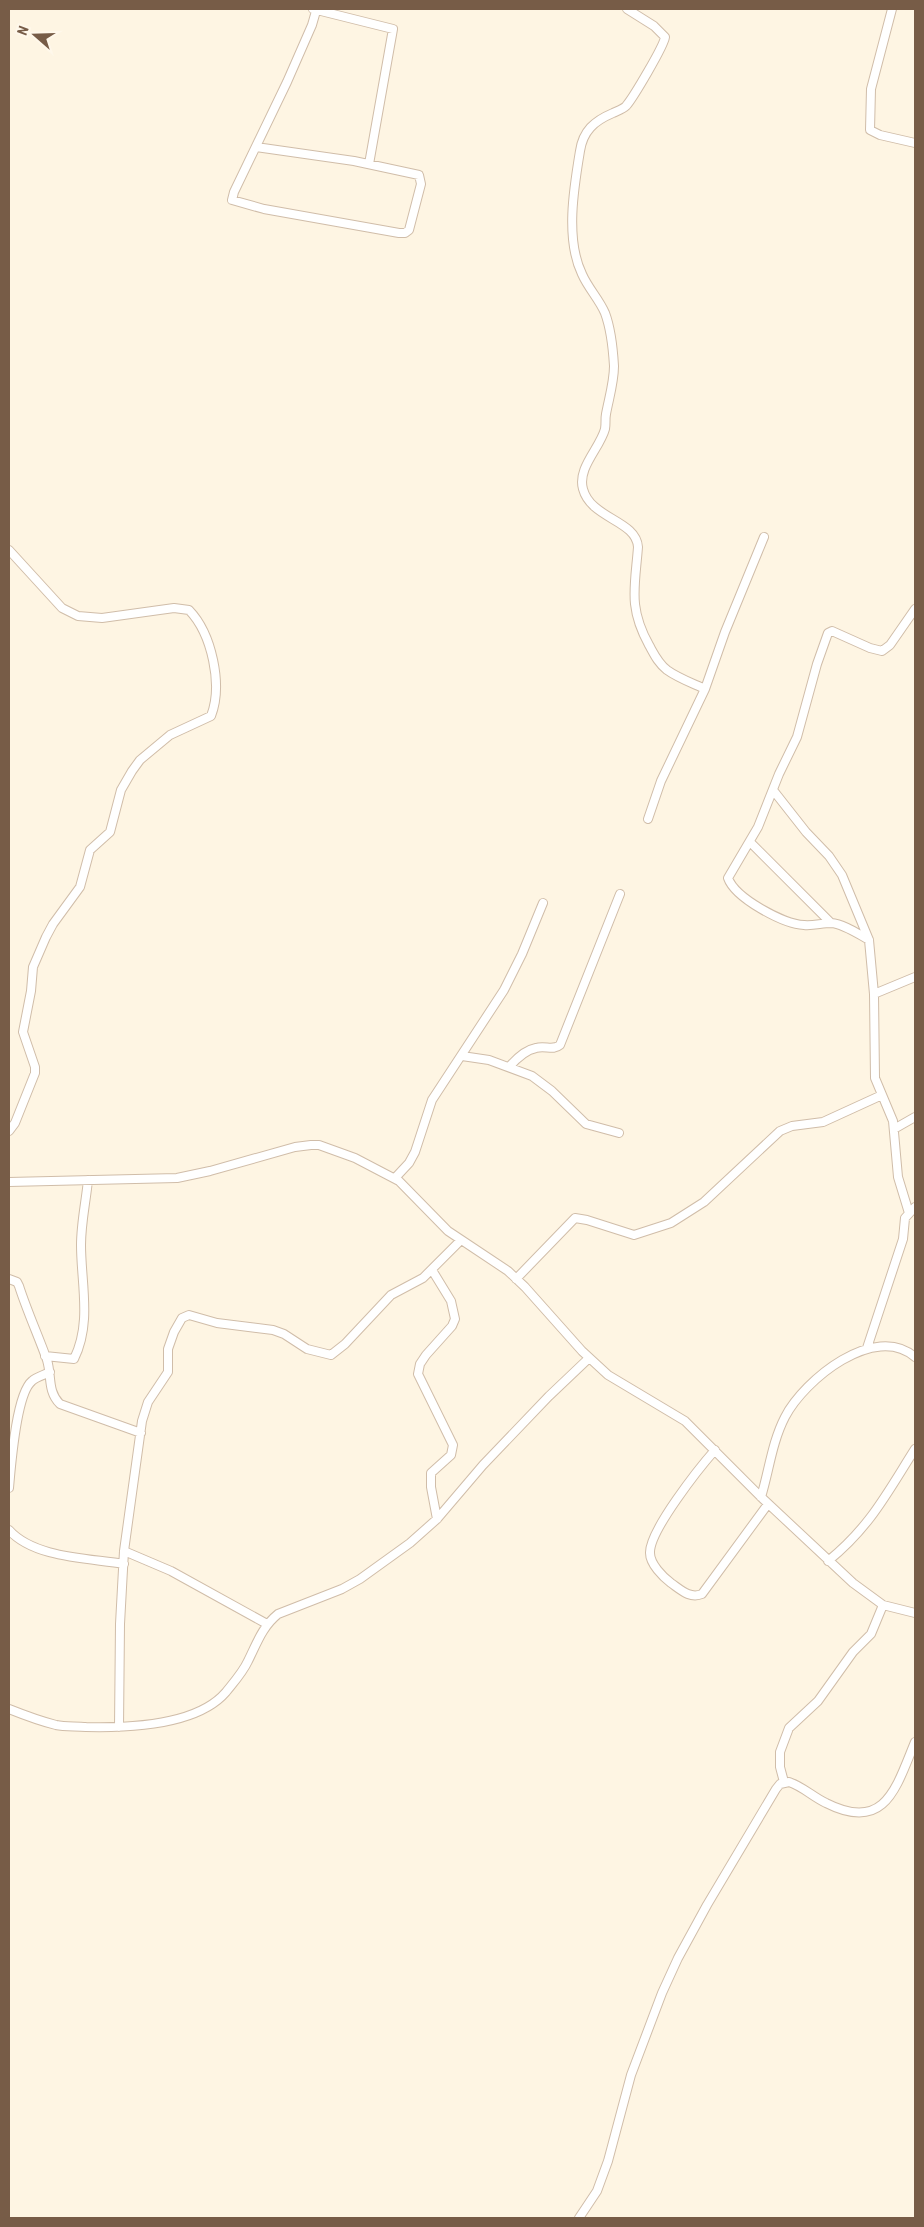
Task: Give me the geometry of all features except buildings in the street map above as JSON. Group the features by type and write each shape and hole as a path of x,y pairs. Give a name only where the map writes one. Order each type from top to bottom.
{"street":[{"path":"626,9 654,26 665,37 643,81 626,106 596,122 587,130 582,142 573,206 573,235 582,274 605,314 614,367 605,430 587,465 582,484 583,490 595,508 620,524 636,538 638,547 633,602 635,614 657,660 667,670 705,689"},
{"path":"892,9 871,89 870,130 880,136 915,143"},
{"path":"256,146 369,164 421,177 415,211 407,232 264,209 233,202 232,195 312,25 314,10 346,12 393,29 369,164"},
{"path":"648,819 660,781 705,689 725,632 764,538"},
{"path":"9,550 62,608 78,616 102,618 174,608 189,610 209,647 216,685 211,716 170,735 140,760 132,770 121,790 110,832 90,850 80,887 53,924 44,943 33,967 31,991 23,1032 35,1067 35,1073 9,1131"},
{"path":"869,940 848,928 831,923 804,926 788,923 772,916 733,887 728,878 750,842 799,730 828,632 832,631 882,651 890,645 915,608"},
{"path":"773,790 839,870 853,897 869,940 874,994 875,1078 893,1120 896,1164 909,1213"},
{"path":"750,842 831,923"},
{"path":"509,1067 531,1049 542,1047 556,1048 560,1045 620,894"},
{"path":"394,1178 413,1156 428,1106 504,990 522,954 543,903"},
{"path":"874,994 915,977"},
{"path":"462,1056 489,1060 532,1076 586,1124 619,1134"},
{"path":"516,1279 575,1218 633,1235 671,1223 704,1202 780,1131 792,1126 825,1121 882,1094"},
{"path":"894,1129 915,1117"},
{"path":"9,1182 177,1178 210,1171 295,1147 311,1145 320,1146 355,1158 394,1178 432,1216 461,1240 491,1259 516,1279 589,1358 620,1383 685,1421 828,1561 883,1605 915,1613"},
{"path":"45,1356 74,1359 82,1336 85,1311 81,1243 88,1180"},
{"path":"867,1348 896,1263 903,1239 905,1218 915,1207"},
{"path":"119,1727 120,1624 124,1551 141,1432 148,1402 168,1372 167,1357 170,1341 183,1316 193,1316 217,1322 274,1330 284,1334 307,1350 331,1355 345,1344 391,1296 421,1280 461,1240"},
{"path":"432,1270 451,1301 455,1318 452,1326 434,1344 418,1369 420,1381 453,1445 451,1455 430,1473 430,1487 437,1519"},
{"path":"9,1279 17,1282 19,1286 28,1316 50,1372 52,1392 60,1404 141,1432"},
{"path":"761,1497 777,1434 786,1414 817,1378 867,1348 877,1346 900,1348 915,1357"},
{"path":"9,1709 57,1725 119,1727 141,1726 165,1721 213,1705 225,1693 248,1662 256,1641 267,1624 278,1614 342,1590 410,1543 437,1519 483,1465 549,1396 589,1358"},
{"path":"9,1488 20,1406 25,1390 31,1381 50,1372"},
{"path":"828,1561 849,1543 870,1520 915,1449"},
{"path":"715,1450 683,1491 651,1546 651,1558 662,1574 686,1593 695,1596 702,1594 768,1504"},
{"path":"9,1530 17,1540 32,1547 124,1564"},
{"path":"124,1551 171,1571 267,1624"},
{"path":"784,1782 780,1767 780,1752 789,1728 818,1700 853,1652 871,1634 883,1605"},
{"path":"784,1782 795,1784 825,1803 846,1812 865,1813 879,1806 893,1792 915,1742"},
{"path":"579,2218 597,2191 608,2161 634,2067 662,1993 678,1958 706,1905 776,1789 784,1782"}]}
